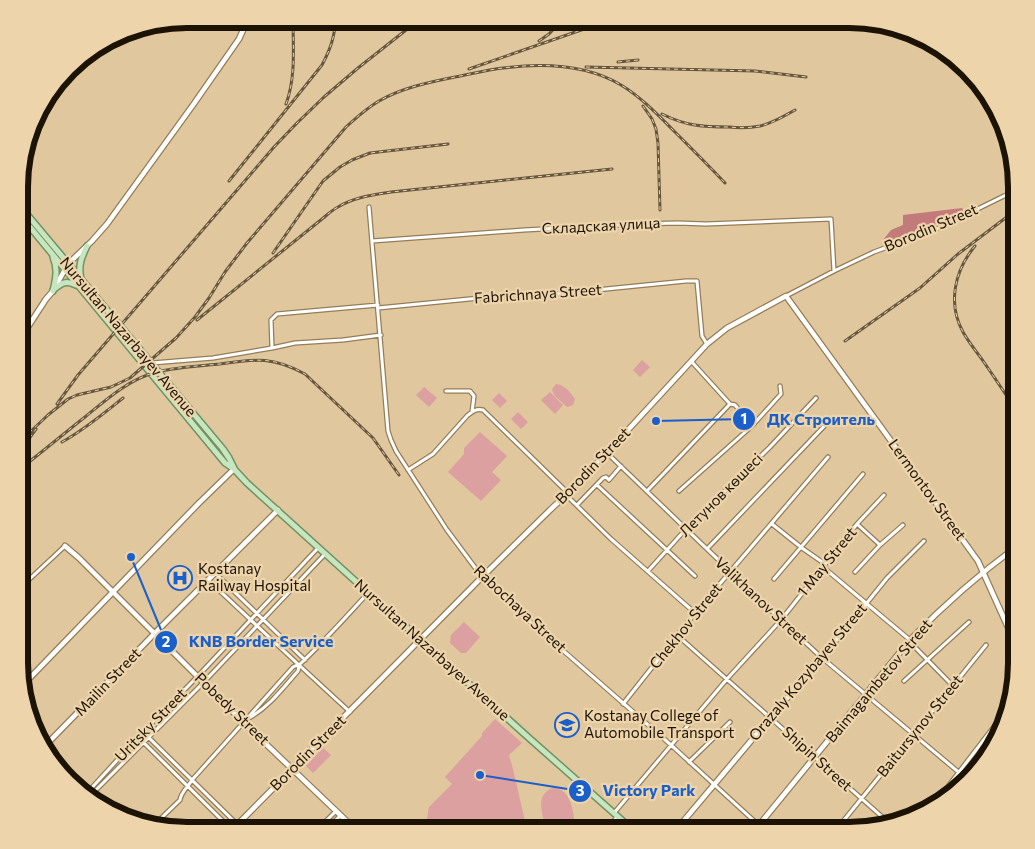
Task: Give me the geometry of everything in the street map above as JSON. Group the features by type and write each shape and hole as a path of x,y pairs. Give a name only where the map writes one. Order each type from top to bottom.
{"main road":[{"name":"Nursultan Nazarbayev Avenue","path":"28,217 78,286 225,463 234,468"},
{"name":"Nursultan Nazarbayev Avenue","path":"28,225 67,269 81,279 223,449 234,468 247,483 623,821"},
{"path":"81,279 80,264 87,246"},
{"path":"51,252 57,269 53,291"},
{"path":"53,291 67,282 78,286"}],"street":[{"path":"28,326 67,269 112,216 193,105 239,39 244,28"},
{"name":"Borodin Street","path":"240,822 482,577 567,494 707,344 727,328 834,271 874,252 939,228 1007,195"},
{"name":"Rabochaya Street","path":"370,207 388,430 396,451 447,530 482,577 754,821"},
{"name":"Складская улица","path":"372,241 636,224 706,224 831,219 834,271"},
{"name":"Fabrichnaya Street","path":"272,348 271,320 277,314 520,294 536,296 686,281 697,281 702,336 707,344"},
{"name":"Lermontov Street","path":"786,296 978,561 1008,627"},
{"path":"151,363 213,358 295,343 343,340 380,335"},
{"path":"691,361 752,426"},
{"path":"158,371 167,362"},
{"path":"679,491 752,426 781,394 780,386"},
{"path":"446,391 470,391 479,409 483,410 606,534 695,613"},
{"path":"472,412 474,396"},
{"name":"Летунов көшесі","path":"648,571 686,529 770,447 816,398"},
{"path":"647,491 730,404"},
{"path":"408,470 433,454 472,412 479,409"},
{"path":"707,549 830,420"},
{"name":"Valikhanov Street","path":"607,453 780,620 959,773"},
{"name":"Chekhov Street","path":"623,704 695,613 828,457"},
{"path":"577,505 604,477 609,480 621,466"},
{"path":"29,679 234,468"},
{"path":"774,579 863,474"},
{"path":"597,485 695,576"},
{"name":"1 May Street","path":"611,821 671,745 780,620 857,524 884,494"},
{"name":"Mailin Street","path":"49,742 278,510"},
{"path":"772,524 824,566 909,641 953,686"},
{"path":"857,524 880,546"},
{"path":"855,572 903,525"},
{"name":"Orazaly Kozybayev Street","path":"683,821 887,578 924,540"},
{"path":"28,581 65,546"},
{"name":"Pobedy Street","path":"65,546 244,723 348,822"},
{"name":"Uritsky Street","path":"93,791 138,737 319,548"},
{"name":"Baimagambetov Street","path":"763,821 909,641 984,571 1008,553"},
{"name":"Uritsky Street","path":"93,792 204,682 326,554"},
{"path":"215,573 305,660"},
{"path":"208,580 350,712"},
{"path":"160,819 180,800 180,795 192,780 293,667 305,660 368,592"},
{"path":"904,680 969,622"},
{"name":"Shipin Street","path":"678,636 883,817"},
{"name":"Baitursynov Street","path":"844,821 986,646"},
{"path":"248,718 269,703 298,671 299,665"},
{"path":"689,762 730,722"},
{"path":"949,785 992,730"},
{"path":"143,732 234,822"},
{"path":"138,737 224,822"},
{"path":"325,822 336,810"},
{"path":"334,822 341,815"}],"shaded area":[{"path":"962,208 964,212 926,229 884,243 883,240 891,230 903,225 903,215"},
{"path":"642,360 650,367 640,377 633,370"},
{"path":"556,384 564,387 571,394 575,399 573,405 567,407 554,395 552,389"},
{"path":"424,387 437,398 429,407 416,395"},
{"path":"550,392 563,405 555,414 541,400"},
{"path":"499,393 507,401 500,408 492,400"},
{"path":"518,412 528,422 521,429 511,419"},
{"path":"480,432 507,456 492,472 501,480 481,501 448,472 464,454 464,448"},
{"path":"464,622 480,637 466,653 461,653 450,643 451,635"},
{"path":"495,719 522,743 509,755 525,821 426,822 429,807 452,784 445,777 482,736 482,733"},
{"path":"323,748 331,755 313,773 306,766"},
{"path":"552,788 564,792 571,803 575,821 544,821 541,801 546,791"}],"railway":[{"path":"286,104 293,73 293,28"},
{"path":"229,181 322,65 332,43 335,28"},
{"path":"57,404 78,375 274,147 324,97 409,28"},
{"path":"539,41 555,28"},
{"path":"469,69 587,28"},
{"path":"618,62 638,60"},
{"path":"29,433 68,399 111,387 130,378 176,338 195,317 247,243 346,127 375,104 388,96 406,89 479,72 518,66 564,67 593,73 621,85 642,101 725,183"},
{"path":"586,67 755,71 806,77"},
{"path":"643,106 656,129 660,210"},
{"path":"662,114 695,125 744,128 765,125 795,110"},
{"path":"273,253 323,181 340,167 370,153 448,144"},
{"path":"197,320 332,211 350,201 391,192 612,169"},
{"path":"845,341 920,288 958,254 1007,217"},
{"path":"975,246 962,265 958,276 954,298 955,310 967,339 1007,397"},
{"path":"28,463 101,403 146,375 172,369 264,360 283,364 305,374 373,438 399,475"},
{"path":"62,442 86,427 123,398"},
{"path":"28,440 36,429"}],"place":[{"name":"ДК Строитель","path":"656,421"},
{"name":"KNB Border Service","path":"131,557"},
{"name":"Kostanay Railway Hospital","path":"180,578"},
{"name":"Kostanay College of Automobile Transport","path":"567,725"},
{"name":"Victory Park","path":"480,775"}]}
